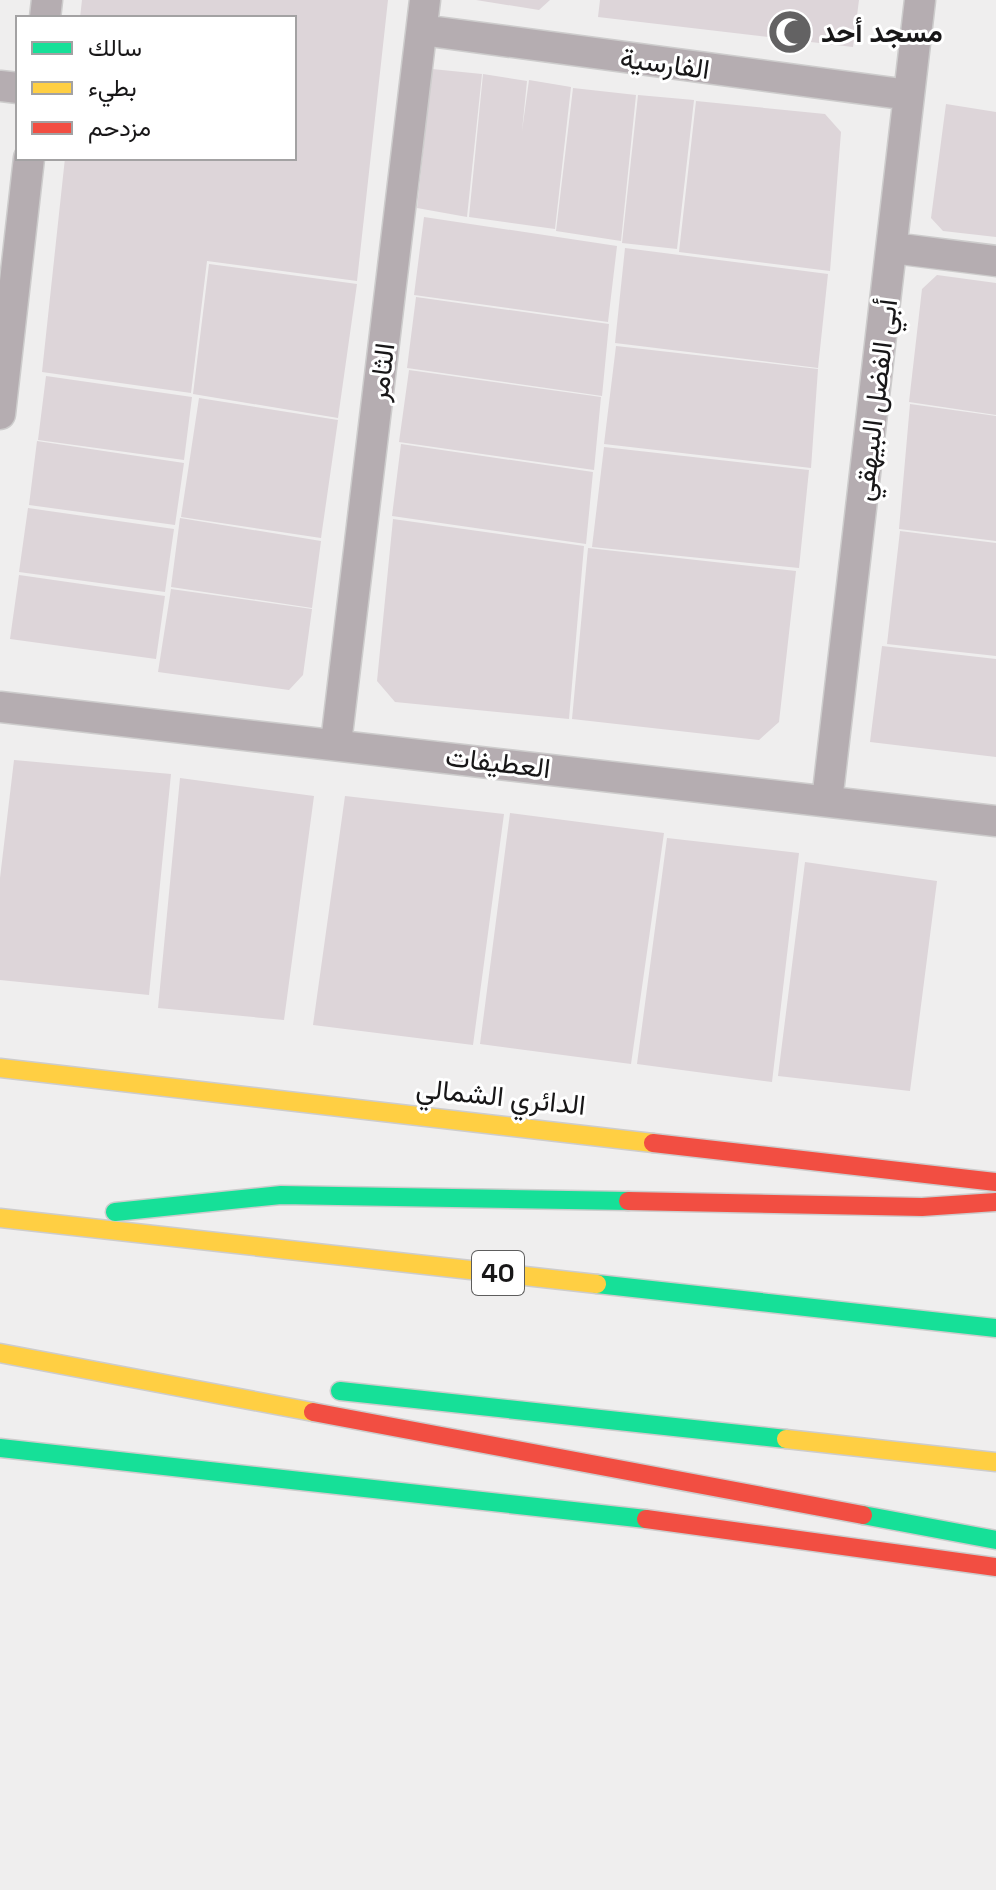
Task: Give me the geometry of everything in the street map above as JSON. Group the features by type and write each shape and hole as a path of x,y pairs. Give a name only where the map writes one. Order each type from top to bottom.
{"main road":[{"name":"الدائري الشمالي","path":"0,1068 996,1182"},
{"path":"25,1221 281,1195 922,1207 996,1202"},
{"name":"40","path":"0,1218 996,1328"},
{"path":"0,1353 253,1381"},
{"path":"0,1353 996,1540"},
{"path":"316,1388 996,1462"},
{"path":"0,1448 544,1505 996,1567"}],"street":[{"name":"الثامر","path":"336,743 425,0"},
{"name":"أبي الفضل البيهقي","path":"827,801 920,0"},
{"name":"الفارسية","path":"422,30 909,95"},
{"path":"0,414 29,160"},
{"path":"893,248 996,261"},
{"name":"العطيفات","path":"0,707 336,743 996,821"}],"building":[{"path":"82,0 388,0 357,281 207,261 191,393 42,372 65,160 296,160 296,16 80,16"},
{"path":"476,0 550,0 539,10"},
{"name":"مسجد أحد","path":"600,0 859,0 853,47 598,17"},
{"path":"432,69 482,74 467,217 417,208"},
{"path":"483,74 527,81 522,131 529,80 571,87 555,229 469,217"},
{"path":"573,88 636,95 621,241 556,231"},
{"path":"638,95 694,100 677,249 622,243"},
{"path":"696,101 825,114 841,132 830,271 679,252"},
{"path":"946,104 996,112 996,237 943,231 931,218"},
{"path":"424,217 617,246 608,322 414,295"},
{"path":"625,248 828,274 818,368 615,343"},
{"path":"209,264 357,284 338,418 193,394"},
{"path":"937,275 996,283 996,415 909,402 922,289"},
{"path":"416,297 609,324 602,396 407,368"},
{"path":"616,346 818,369 811,468 604,444"},
{"path":"409,370 601,397 594,470 399,442"},
{"path":"46,376 192,397 184,460 38,440"},
{"path":"199,398 338,420 321,538 181,517"},
{"path":"910,404 996,416 996,541 899,529"},
{"path":"37,441 184,463 175,525 29,505"},
{"path":"401,444 593,472 586,544 392,516"},
{"path":"604,447 809,470 799,568 592,547"},
{"path":"28,508 174,529 165,592 19,572"},
{"path":"180,518 321,541 312,608 171,587"},
{"path":"393,519 584,546 569,719 395,702 377,681"},
{"path":"900,531 996,543 996,656 887,644"},
{"path":"588,548 796,571 779,722 759,740 572,719"},
{"path":"19,575 165,596 156,659 10,639"},
{"path":"171,589 312,609 303,675 289,690 158,672"},
{"path":"882,646 996,659 996,757 870,742"},
{"path":"14,760 171,774 149,995 0,980 0,878"},
{"path":"180,778 314,796 284,1020 158,1008"},
{"path":"345,796 504,814 473,1045 313,1025"},
{"path":"510,813 664,833 631,1064 480,1044"},
{"path":"667,838 799,853 772,1082 637,1064"},
{"path":"805,862 937,881 910,1091 778,1076"}],"traffic: fast":[{"path":"115,1212 281,1195 628,1201"},
{"path":"597,1284 996,1328"},
{"path":"340,1391 786,1439"},
{"path":"0,1448 646,1519"},
{"path":"863,1515 996,1540"}],"traffic: slow":[{"path":"0,1068 653,1143"},
{"path":"0,1218 597,1284"},
{"path":"0,1353 313,1412"},
{"path":"786,1439 996,1462"}],"traffic: jam":[{"path":"653,1143 996,1182"},
{"path":"628,1201 922,1207 996,1202"},
{"path":"313,1412 863,1515"},
{"path":"646,1519 996,1567"}],"place":[{"name":"مسجد أحد","path":"790,32"}]}
